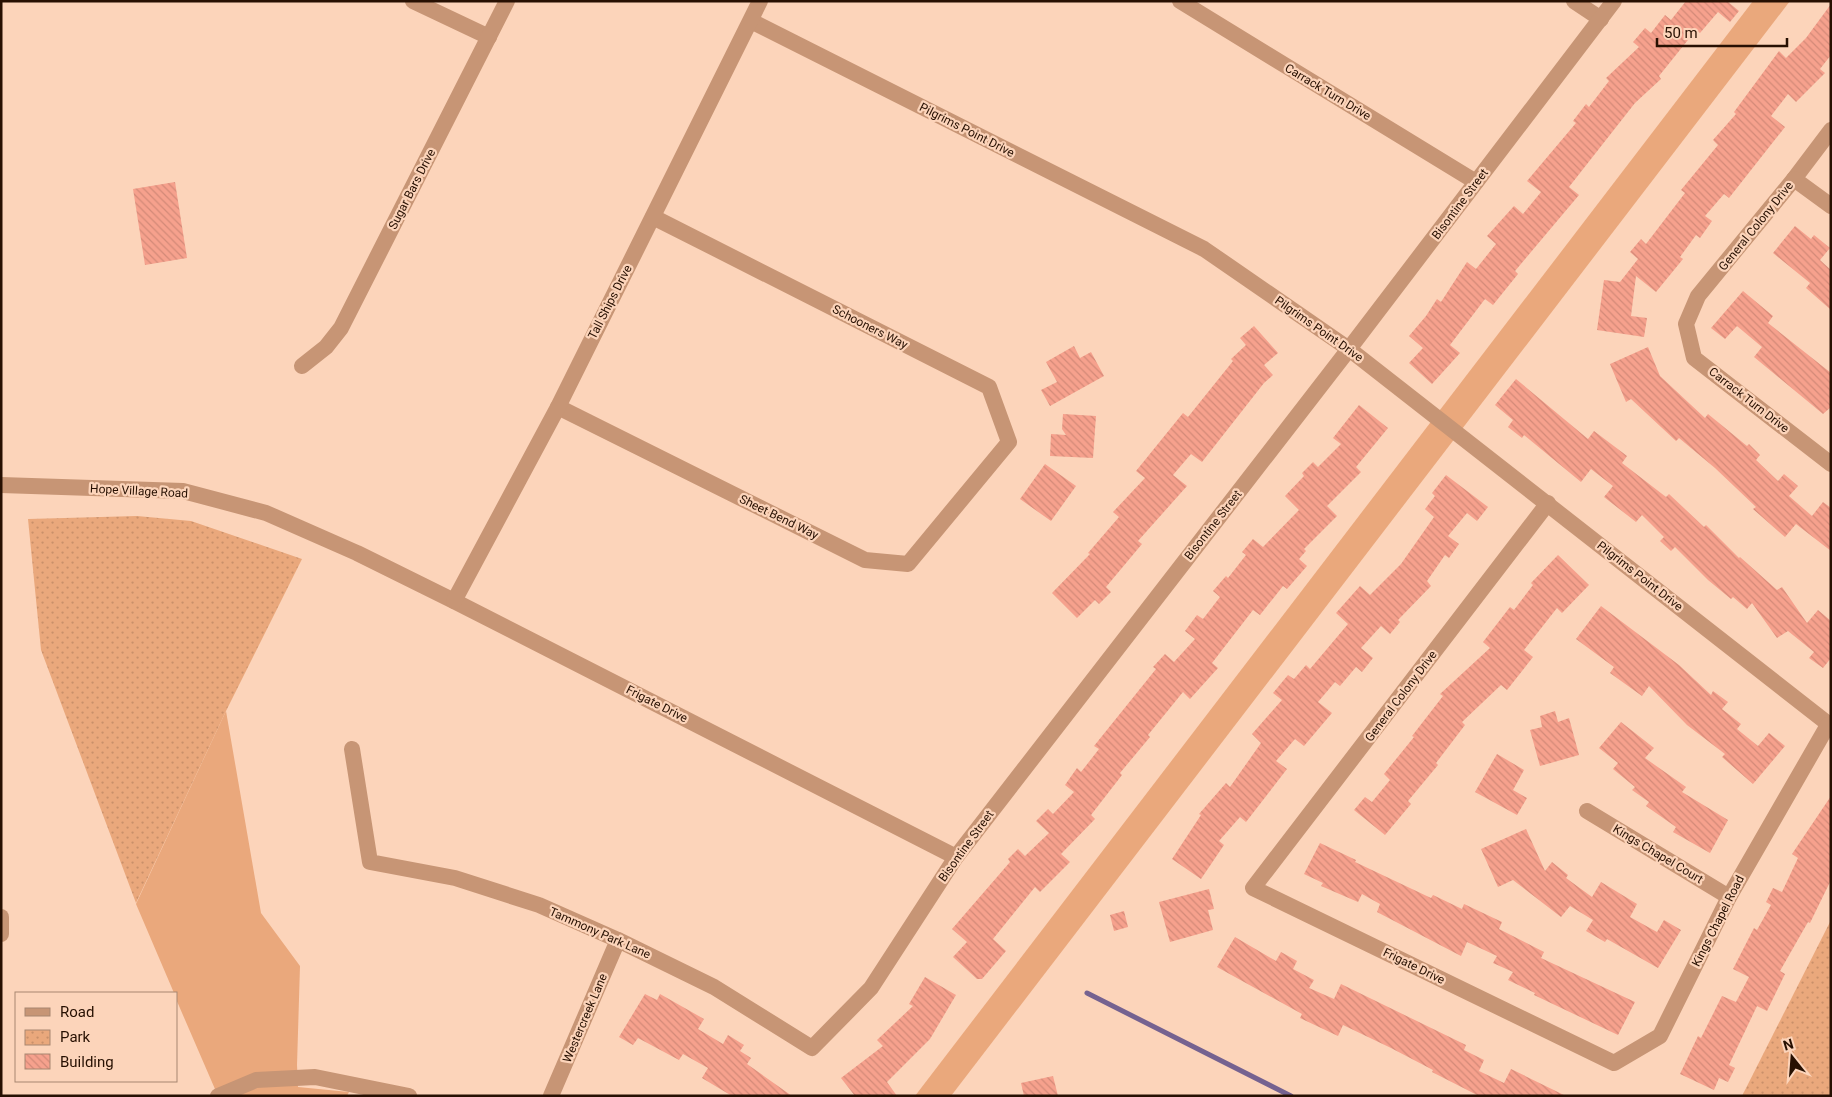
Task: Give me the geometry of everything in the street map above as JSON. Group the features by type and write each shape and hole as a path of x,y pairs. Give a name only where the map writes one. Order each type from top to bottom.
{"street":[{"path":"412,1 489,37"},
{"name":"Sugar Bars Drive","path":"302,366 326,346 341,328 507,1"},
{"name":"Tall Ships Drive","path":"454,601 558,407 760,1"},
{"name":"Carrack Turn Drive","path":"1180,1 1476,182"},
{"path":"1574,1 1601,19"},
{"name":"Bisontine Street","path":"812,1048 872,988 956,857 1349,349 1614,1"},
{"name":"Pilgrims Point Drive","path":"750,21 1204,249 1349,349 1548,503 1829,726"},
{"name":"General Colony Drive","path":"1686,324 1698,296 1794,179 1831,130"},
{"path":"1794,179 1831,206"},
{"name":"Schooners Way","path":"653,217 989,387 1009,442 976,482"},
{"name":"Carrack Turn Drive","path":"1686,324 1694,358 1831,464"},
{"name":"Sheet Bend Way","path":"558,407 865,560 908,564 976,482"},
{"name":"Hope Village Road","path":"1,485 183,491 266,513 356,553"},
{"name":"General Colony Drive","path":"1253,888 1548,503"},
{"name":"Frigate Drive","path":"356,553 956,857"},
{"name":"Kings Chapel Road","path":"1575,1044 1614,1063 1660,1036 1729,897 1829,726"},
{"name":"Tammony Park Lane","path":"352,749 370,862 455,878 539,906 618,940 714,987 812,1048"},
{"name":"Kings Chapel Court","path":"1586,811 1729,897"},
{"name":"Frigate Drive","path":"1253,888 1575,1044"},
{"path":"1,917 1,934"},
{"name":"Westercreek Lane","path":"552,1096 618,940"},
{"path":"218,1096 256,1080 315,1077 409,1096"}],"green space":[{"path":"1753,1 1790,1 951,1096 915,1096"},
{"path":"137,516 191,521 302,559 226,711 136,903 41,650 28,519"},
{"path":"226,711 261,913 300,966 298,1087 349,1092 347,1096 218,1096 178,1004 178,992 174,992 136,904"},
{"path":"1831,920 1831,1096 1742,1096"}],"building":[{"path":"1686,1 1727,1 1739,11 1730,22 1718,12 1700,33 1696,30 1659,76 1661,79 1635,103 1569,187 1579,195 1515,271 1518,274 1493,305 1485,299 1450,345 1460,353 1432,384 1409,363 1423,348 1409,336 1437,299 1441,302 1467,262 1476,269 1496,244 1487,236 1514,206 1523,214 1541,192 1527,181 1576,123 1573,121 1586,104 1589,107 1609,81 1606,78 1639,47 1633,42 1645,28 1651,33 1665,15 1671,20"},
{"path":"1831,4 1831,55 1820,69 1825,73 1796,102 1788,94 1771,116 1785,127 1729,198 1724,194 1705,216 1712,221 1700,238 1696,235 1680,257 1683,259 1656,292 1636,276 1631,316 1647,318 1644,337 1597,330 1604,280 1620,282 1638,259 1630,252 1641,239 1646,244 1685,193 1681,190 1718,145 1713,140 1736,114 1734,112 1779,51 1786,58 1806,38"},
{"path":"175,182 187,258 145,265 133,189"},
{"path":"1795,226 1811,239 1814,235 1830,248 1820,260 1831,270 1831,310 1806,288 1810,283 1773,253"},
{"path":"1743,291 1773,316 1768,323 1831,373 1831,407 1823,414 1754,357 1762,347 1737,326 1725,339 1711,328"},
{"path":"1254,326 1278,353 1264,365 1273,375 1264,383 1202,462 1191,454 1173,475 1187,486 1138,541 1142,544 1106,587 1111,592 1099,604 1095,600 1077,618 1052,593 1090,554 1088,553 1119,517 1113,512 1145,478 1136,471 1183,413 1188,417 1233,361 1231,359 1246,345 1240,338"},
{"path":"1074,346 1080,358 1091,352 1104,376 1050,406 1041,390 1057,382 1046,362"},
{"path":"1648,347 1660,376 1705,418 1708,414 1747,446 1749,444 1760,455 1756,460 1778,481 1784,474 1798,486 1789,496 1812,516 1823,502 1831,508 1831,551 1796,524 1785,537 1753,509 1756,507 1715,468 1679,438 1676,441 1631,399 1626,402 1610,364"},
{"path":"1516,379 1588,439 1594,431 1627,456 1622,463 1666,497 1669,494 1777,590 1782,587 1807,623 1818,610 1831,621 1831,658 1823,668 1809,658 1814,652 1788,631 1777,638 1752,603 1747,609 1733,597 1731,599 1708,580 1675,547 1671,551 1660,541 1664,537 1642,515 1636,522 1604,497 1613,486 1591,469 1581,482 1524,435 1522,438 1508,427 1513,420 1495,405"},
{"path":"1359,405 1388,428 1356,467 1361,472 1327,506 1337,516 1304,549 1306,551 1299,559 1307,566 1287,589 1283,586 1260,615 1253,610 1212,663 1218,668 1190,699 1183,692 1148,735 1150,737 1120,773 1122,775 1091,815 1095,819 1061,854 1070,862 1040,892 1035,887 993,939 1006,951 982,979 977,979 953,957 967,942 952,929 1010,862 1008,859 1018,849 1025,856 1049,833 1036,821 1048,809 1053,814 1074,792 1065,785 1077,768 1081,772 1099,749 1094,746 1156,669 1153,667 1165,654 1174,662 1195,639 1185,631 1197,615 1203,619 1220,597 1213,591 1226,576 1228,578 1246,555 1242,552 1253,539 1263,547 1299,510 1285,496 1304,476 1302,473 1313,462 1318,467 1341,444 1333,438"},
{"path":"1063,414 1096,416 1093,458 1050,456 1051,434 1066,435 1062,429"},
{"path":"1045,464 1076,486 1051,521 1020,499"},
{"path":"1446,475 1488,507 1477,521 1467,513 1448,536 1459,544 1449,558 1445,555 1427,581 1431,586 1398,620 1400,622 1390,634 1381,626 1361,648 1373,658 1362,672 1356,667 1340,686 1335,682 1318,702 1332,713 1304,746 1295,739 1276,761 1287,769 1246,822 1240,817 1219,841 1224,845 1201,879 1172,859 1201,815 1199,814 1226,783 1230,787 1261,743 1252,734 1282,700 1273,693 1288,675 1294,679 1306,665 1310,669 1348,624 1336,613 1360,586 1370,595 1401,564 1434,517 1425,509 1435,496 1432,493"},
{"path":"1558,555 1589,585 1562,613 1557,608 1524,650 1533,657 1507,690 1501,685 1462,722 1465,725 1436,763 1438,765 1408,801 1411,804 1385,835 1354,810 1365,797 1372,802 1390,780 1384,774 1414,737 1412,736 1443,696 1440,694 1490,648 1483,642 1510,607 1514,610 1533,585 1531,583"},
{"path":"1601,606 1679,665 1711,695 1713,691 1728,702 1722,709 1741,724 1737,729 1758,746 1769,733 1785,746 1753,784 1722,757 1725,754 1687,725 1649,686 1642,696 1610,673 1614,667 1576,639"},
{"path":"1555,711 1558,722 1569,718 1579,755 1540,766 1530,730 1542,727 1540,716"},
{"path":"1621,722 1654,748 1645,758 1686,787 1682,792 1728,820 1710,853 1673,832 1676,827 1646,806 1649,802 1632,790 1635,787 1613,769 1618,763 1599,748"},
{"path":"1497,754 1524,770 1513,790 1527,798 1517,815 1475,792"},
{"path":"1831,796 1831,880 1810,923 1808,922 1780,971 1785,974 1767,1011 1757,1006 1729,1065 1735,1068 1728,1082 1719,1078 1714,1090 1680,1074 1698,1036 1701,1038 1722,996 1736,1002 1749,977 1733,969 1754,928 1757,930 1771,905 1766,902 1773,888 1782,892 1798,858 1792,854"},
{"path":"1526,829 1545,871 1552,862 1568,875 1566,878 1592,897 1601,882 1637,904 1630,917 1657,932 1664,920 1681,930 1658,968 1607,939 1605,942 1586,931 1593,920 1570,906 1561,917 1513,880 1498,887 1481,849"},
{"path":"1320,843 1431,898 1433,895 1462,909 1464,904 1502,922 1499,929 1544,952 1541,958 1635,1002 1618,1035 1534,995 1535,993 1508,980 1513,972 1493,963 1497,956 1467,942 1461,956 1377,912 1380,904 1362,894 1358,902 1321,886 1323,883 1304,874"},
{"path":"1209,889 1214,909 1208,910 1213,930 1170,942 1159,902"},
{"path":"1124,911 1128,927 1114,931 1110,915"},
{"path":"1235,937 1276,961 1281,952 1297,961 1293,969 1314,980 1309,988 1334,999 1341,984 1466,1045 1464,1050 1484,1060 1479,1071 1504,1083 1511,1069 1566,1096 1479,1096 1391,1048 1343,1025 1338,1036 1300,1018 1302,1014 1217,967"},
{"path":"925,977 956,995 930,1039 887,1082 897,1096 855,1096 841,1078 883,1046 877,1040 913,1006 909,1004"},
{"path":"645,994 657,1000 660,994 704,1019 698,1029 723,1044 728,1035 744,1045 740,1051 751,1058 747,1064 792,1096 732,1096 702,1078 708,1068 683,1054 679,1060 638,1038 633,1045 619,1037"},
{"path":"1053,1076 1058,1096 1024,1096 1021,1083"}],"waterway":[{"path":"1087,993 1291,1096"}]}
